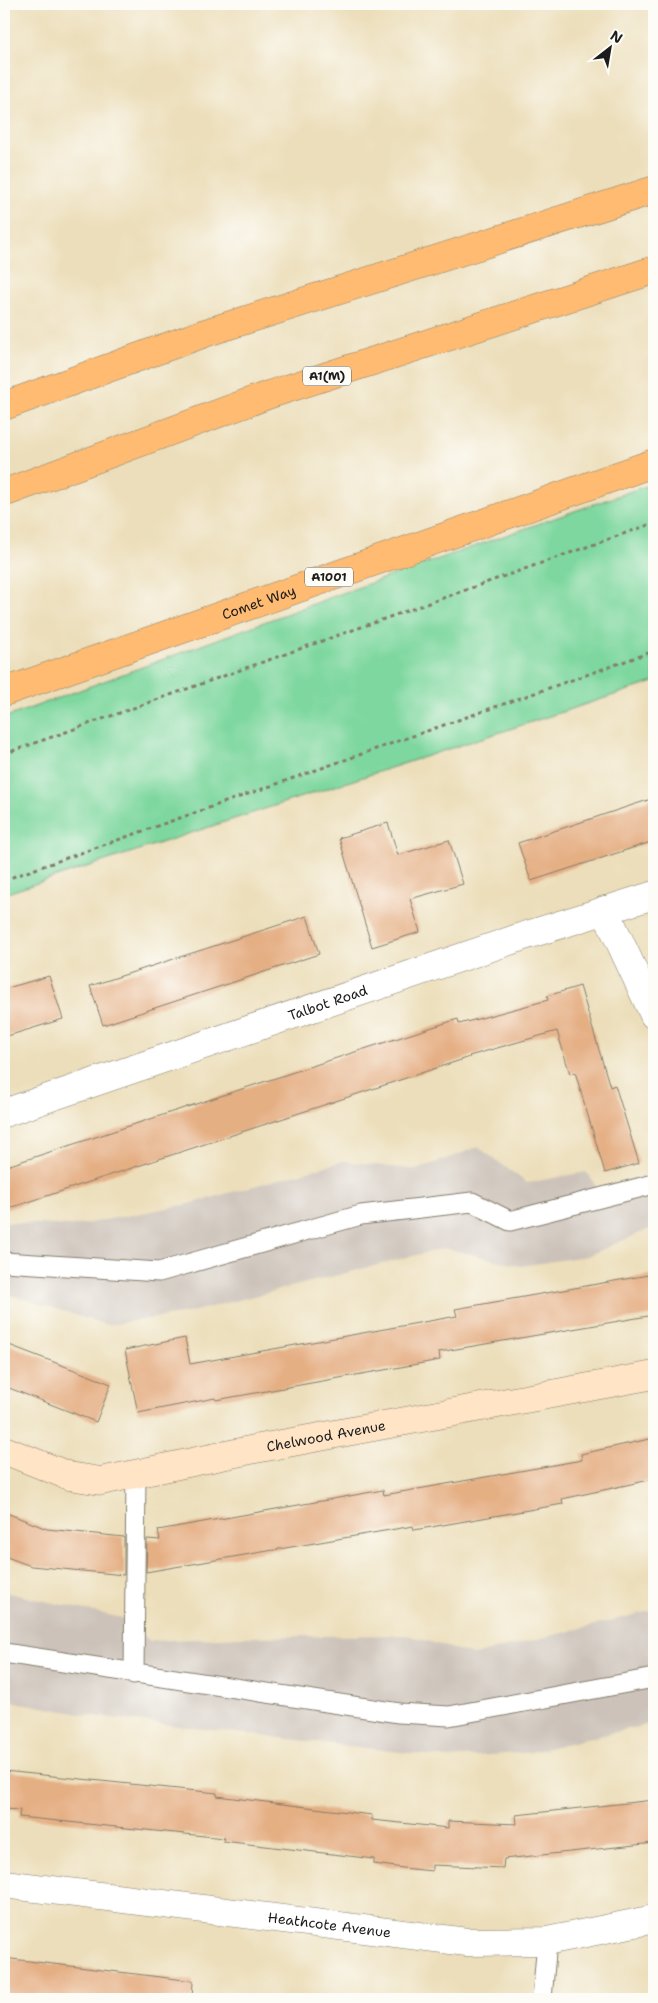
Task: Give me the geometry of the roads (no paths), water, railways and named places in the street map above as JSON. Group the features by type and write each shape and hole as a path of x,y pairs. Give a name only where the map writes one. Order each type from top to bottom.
{"main road":[{"path":"4,406 206,334 654,190"},
{"name":"A1(M)","path":"4,493 268,395 654,270"},
{"name":"Comet Way","path":"4,692 654,463"}],"street":[{"name":"Talbot Road","path":"4,1113 654,894"},
{"path":"605,910 654,1016"},
{"name":"Chelwood Avenue","path":"4,1450 69,1476 102,1481 255,1448 654,1375"},
{"name":"Heathcote Avenue","path":"4,1884 467,1942 547,1940 654,1919"}],"lane":[{"path":"4,1262 159,1272 361,1215 472,1202 510,1221 654,1184"},
{"path":"134,1674 136,1474"},
{"path":"4,1653 400,1713 449,1716 654,1678"},
{"path":"542,1999 547,1940"}]}
